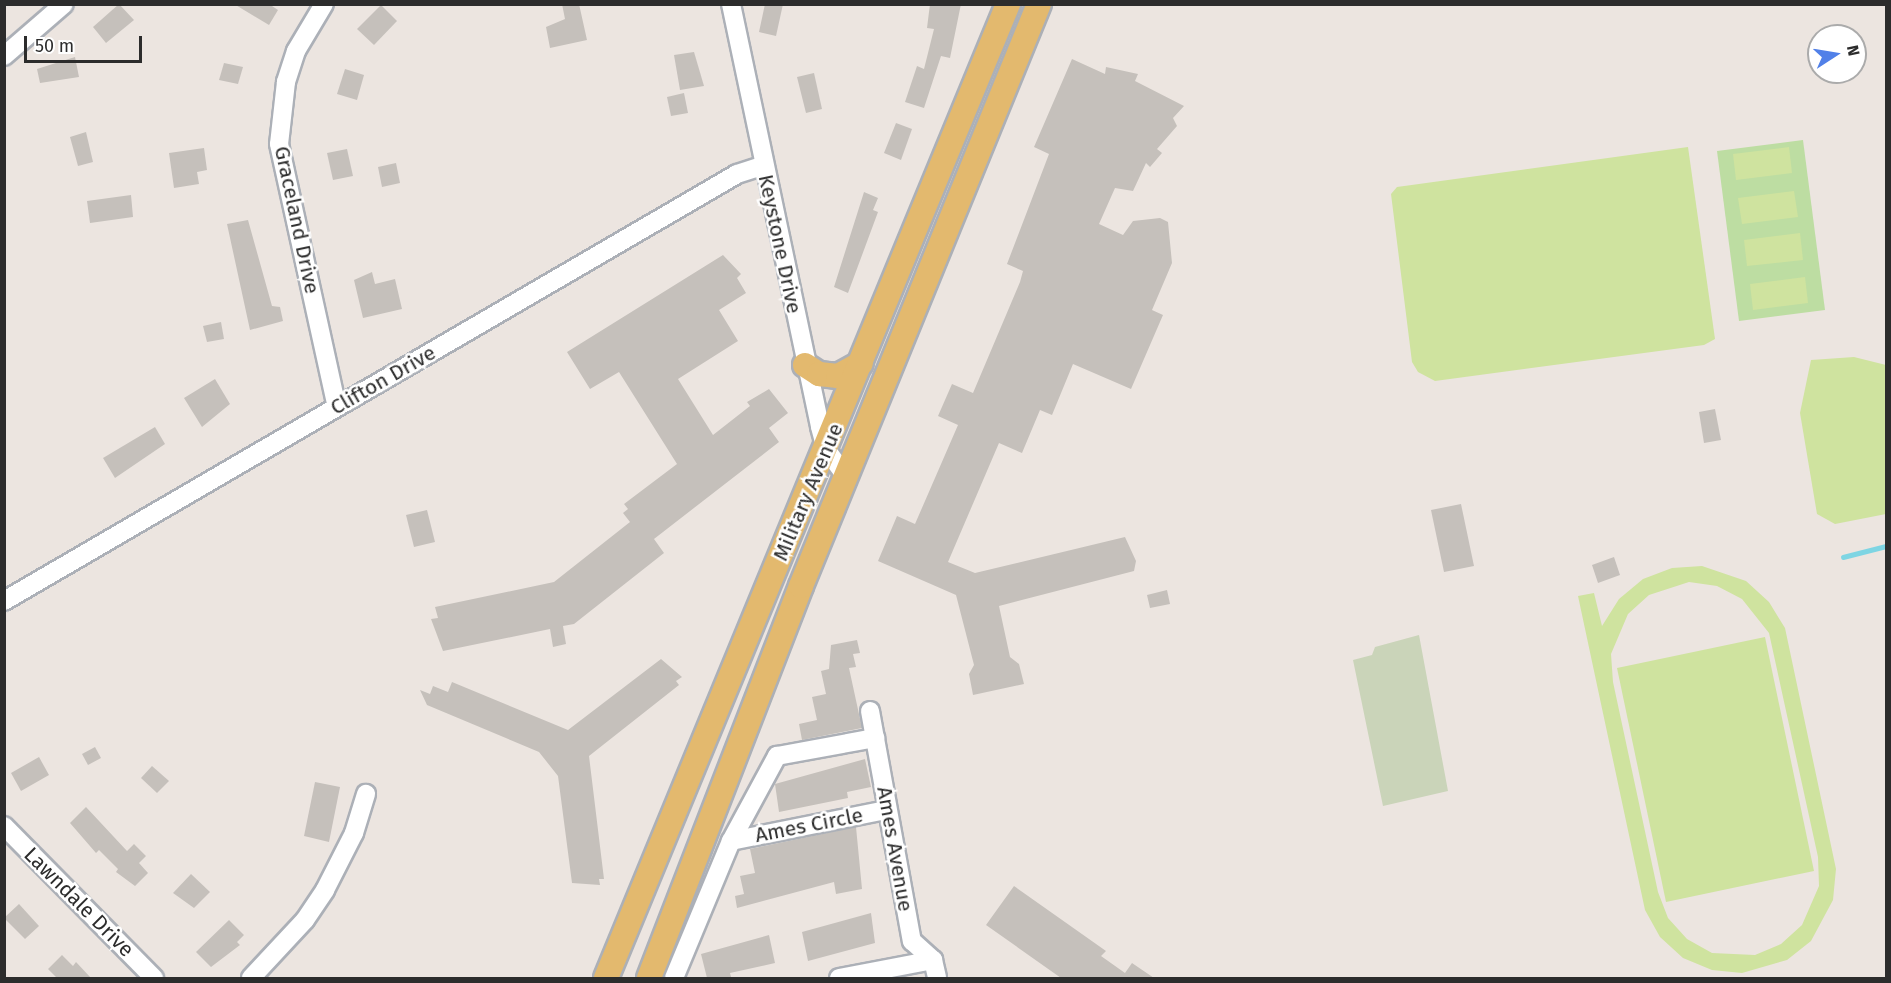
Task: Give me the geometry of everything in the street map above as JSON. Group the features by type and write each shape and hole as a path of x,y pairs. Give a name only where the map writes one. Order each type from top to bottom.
{"main road":[{"name":"Military Avenue","path":"606,978 1008,4"},
{"name":"Military Avenue","path":"649,978 846,477 1040,4"},
{"path":"805,365 819,374 838,376 861,363"}],"street":[{"path":"4,56 64,4"},
{"name":"Graceland Drive","path":"324,4 296,51 286,82 279,144 337,407"},
{"name":"Keystone Drive","path":"731,4 805,365 826,449 846,477"},
{"name":"Clifton Drive","path":"4,601 737,174 764,165"},
{"name":"Ames Avenue","path":"870,711 886,810 912,941 933,960"},
{"path":"674,978 731,841 777,756 875,738"},
{"path":"251,978 299,927 325,890 354,833 366,794"},
{"name":"Ames Circle","path":"731,841 886,810"},
{"name":"Lawndale Drive","path":"4,826 154,978"},
{"path":"839,978 933,960 937,978"}],"green space":[{"path":"1803,140 1825,310 1739,321 1717,151"},
{"path":"1688,147 1715,339 1704,345 1435,381 1418,372 1412,362 1391,194 1397,187"},
{"path":"1789,147 1792,173 1736,180 1733,154"},
{"path":"1794,191 1798,217 1742,224 1738,198"},
{"path":"1800,233 1803,260 1747,266 1744,240"},
{"path":"1805,277 1808,303 1753,310 1750,284"},
{"path":"1854,357 1886,365 1886,514 1835,524 1817,514 1800,413 1811,360"},
{"path":"1702,566 1746,581 1769,602 1785,628 1836,869 1833,900 1811,941 1787,960 1742,973 1712,970 1683,958 1660,937 1645,910 1578,596 1594,593 1602,626 1619,599 1643,579 1672,568","holes":["1689,582 1717,586 1742,599 1769,633 1818,857 1819,886 1802,925 1781,944 1755,955 1712,953 1687,939 1668,918 1658,892 1613,682 1611,654 1628,614 1649,595"]},
{"path":"1419,635 1448,791 1383,806 1353,660 1372,655 1375,647"},
{"path":"1765,637 1814,871 1666,902 1617,668"}],"building":[{"path":"119,4 134,20 106,43 93,27"},
{"path":"234,4 269,4 278,10 269,25"},
{"path":"562,4 579,4 587,40 550,48 546,27 565,19"},
{"path":"765,4 783,4 776,36 759,32"},
{"path":"930,4 961,4 950,58 941,56 924,108 905,102 917,66 924,69 934,29 927,28"},
{"path":"381,5 397,21 374,45 357,29"},
{"path":"694,52 704,86 680,90 674,55"},
{"path":"75,57 79,77 40,83 37,69"},
{"path":"1072,59 1105,74 1106,67 1138,74 1135,81 1184,106 1173,118 1177,126 1157,149 1162,153 1150,167 1146,163 1133,191 1115,188 1099,224 1123,235 1133,221 1160,218 1168,222 1172,263 1152,310 1163,315 1131,389 1073,364 1052,415 1040,410 1022,453 999,443 948,562 975,573 1125,537 1136,561 1134,571 999,606 1010,657 1019,664 1024,684 973,695 969,674 974,665 956,595 878,561 897,516 915,524 958,425 938,416 952,384 973,393 1020,282 1023,271 1007,264 1049,154 1034,147"},
{"path":"224,63 243,67 238,84 219,80"},
{"path":"345,69 364,75 357,100 337,94"},
{"path":"814,73 822,109 806,113 797,77"},
{"path":"684,93 688,113 671,116 667,97"},
{"path":"896,123 912,129 901,160 884,153"},
{"path":"86,132 93,162 78,166 70,137"},
{"path":"204,148 207,170 197,172 199,184 174,188 169,153"},
{"path":"347,149 353,176 333,180 327,153"},
{"path":"396,163 400,183 382,187 378,167"},
{"path":"864,192 878,198 873,210 878,212 848,293 834,287"},
{"path":"131,195 133,217 90,223 87,201"},
{"path":"248,220 272,306 280,307 283,321 250,330 227,224"},
{"path":"723,255 741,274 737,278 746,293 719,310 738,341 678,379 713,435 750,406 747,402 769,389 788,413 769,428 779,442 654,539 664,553 574,624 563,626 566,644 553,647 550,629 443,651 431,619 438,618 435,607 554,582 630,522 623,513 628,509 624,504 677,464 619,372 590,389 567,352"},
{"path":"372,272 375,284 395,279 402,309 363,318 354,280"},
{"path":"221,322 224,339 207,342 203,326"},
{"path":"215,379 230,404 202,427 184,398"},
{"path":"1715,409 1721,440 1704,443 1699,412"},
{"path":"155,427 165,444 115,478 103,458"},
{"path":"1461,504 1474,566 1444,572 1431,510"},
{"path":"427,510 435,542 414,547 406,515"},
{"path":"1614,557 1620,575 1598,583 1592,565"},
{"path":"1167,590 1170,604 1150,608 1147,595"},
{"path":"857,640 860,653 853,654 856,667 849,668 862,728 802,740 799,724 817,720 812,697 826,694 821,671 829,669 831,645"},
{"path":"661,659 682,677 676,681 679,685 589,756 604,879 599,879 600,885 572,883 558,776 539,752 427,705 420,690 430,694 433,686 448,692 452,682 568,730"},
{"path":"95,747 101,758 88,765 82,754"},
{"path":"39,757 49,775 21,791 11,773"},
{"path":"865,759 871,787 847,792 848,798 779,812 775,784"},
{"path":"152,766 169,781 157,793 141,778"},
{"path":"315,782 340,787 329,842 304,836"},
{"path":"86,807 127,851 134,844 146,856 139,863 148,873 135,886 116,872 118,869 99,850 96,853 70,823"},
{"path":"856,827 862,889 836,894 834,882 737,908 735,896 744,894 740,876 755,873 750,849"},
{"path":"191,874 210,892 194,908 173,893"},
{"path":"1014,886 1106,951 1101,956 1125,973 1132,963 1154,978 1061,978 986,925"},
{"path":"19,904 39,926 25,939 4,918"},
{"path":"871,913 875,943 808,961 802,932"},
{"path":"229,920 244,935 237,942 240,945 211,967 196,952"},
{"path":"769,935 775,963 730,973 731,977 707,978 701,954"},
{"path":"62,955 73,966 76,962 91,978 57,978 48,969"}],"waterway":[{"path":"1843,557 1886,546"}]}
